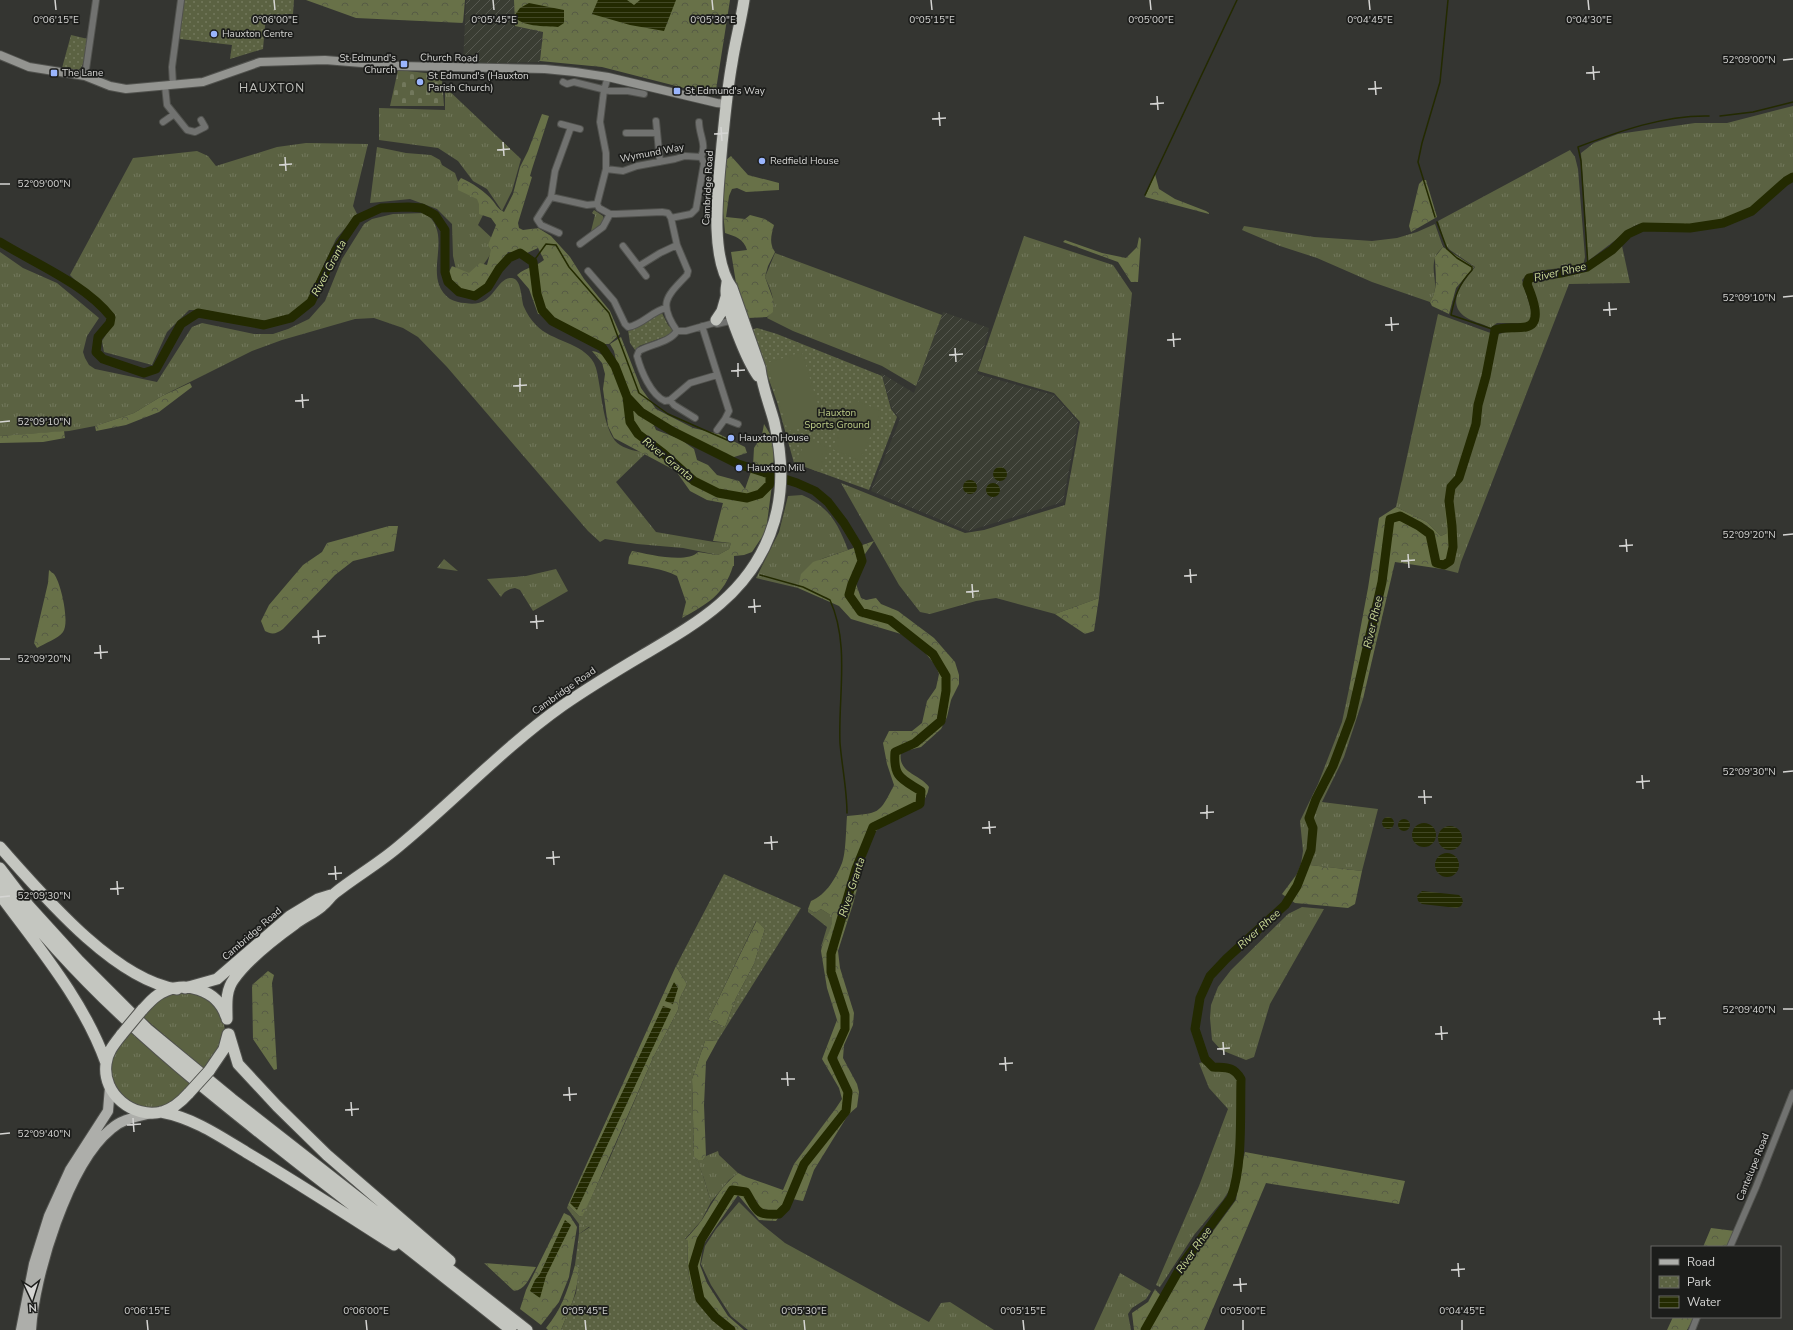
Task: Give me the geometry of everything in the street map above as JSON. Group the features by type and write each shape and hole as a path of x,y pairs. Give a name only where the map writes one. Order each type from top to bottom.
{"highway":[{"name":"Cambridge Road","path":"737,316 726,296 727,282 720,256 717,222 726,104 744,0"},
{"name":"Cambridge Road","path":"227,1019 228,991 230,985 239,973 280,935 322,906 334,894 398,847 492,762 536,726 584,691 694,624 720,605 742,583 759,557 773,528 780,495 781,473 777,436 762,381 750,364 737,316 732,288 727,282"},
{"path":"715,321 722,311 726,296"},
{"path":"0,847 82,932 113,958 156,984 197,989 209,994 218,1002 227,1019 229,1034 238,1064 277,1106 327,1155 466,1275 479,1292"},
{"path":"0,868 29,906 74,956 147,1029 251,1114 527,1330"},
{"path":"0,881 19,907 64,958 115,1011 149,1042 226,1106 511,1330"},
{"name":"Cambridge Road","path":"181,988 217,978 290,916 318,899 334,894"},
{"path":"0,896 74,998 97,1038 106,1063 106,1073 110,1087 116,1096 127,1106 142,1112 185,1118 305,1187 416,1261 442,1275"},
{"path":"106,1063 113,1045 142,1010 159,994 181,988"},
{"path":"156,1113 177,1105 190,1093 209,1071 224,1049 229,1034"}],"main road":[{"path":"21,1330 34,1264 49,1216 70,1170 108,1111 110,1087"},
{"path":"30,1328 41,1272 52,1233 70,1188 86,1160 104,1135 112,1128 127,1120 156,1113"}],"street":[{"path":"85,76 96,0"},
{"path":"181,0 167,105 187,130 195,132 205,127 201,120"},
{"name":"Church Road","path":"0,56 29,67 85,76 110,86 126,89 203,82 260,62 270,60 325,60 435,68 545,69 608,77 726,104"},
{"path":"608,77 604,90 600,122 606,153 606,169 597,204 599,208 610,214 668,213 671,218 677,246 688,271 687,275 669,295 666,308 677,331"},
{"path":"563,82 567,84 574,82 604,90 628,91 644,94"},
{"path":"163,122 173,114"},
{"path":"656,121 660,162"},
{"path":"671,218 690,214 696,209 704,163 701,157 704,148 703,136 699,130 699,122"},
{"path":"561,124 580,129"},
{"path":"559,233 541,225 537,219 551,196 555,171 571,127"},
{"path":"626,133 656,133"},
{"name":"Wymund Way","path":"606,169 623,171 637,166 685,156 701,157"},
{"path":"551,196 587,205 597,204"},
{"path":"580,244 603,227 610,214"},
{"path":"624,246 646,276"},
{"path":"639,266 660,253 677,246"},
{"path":"588,271 614,301 625,324 628,327 634,326 666,308"},
{"path":"677,331 686,331 715,321 718,324 737,316"},
{"path":"702,326 729,411 717,430"},
{"path":"677,331 672,338 645,347 639,351 637,356 652,389 659,398 665,401 670,400 690,383 717,375"},
{"path":"670,400 674,405 695,418"},
{"path":"725,419 738,424"},
{"name":"Cantelupe Road","path":"1730,1246 1754,1193 1793,1093"},
{"path":"1692,1330 1697,1318"}],"shaded area":[{"path":"466,0 514,0 514,26 542,32 540,62 463,64"},
{"path":"943,312 989,328 977,374 1054,395 1078,422 1063,502 968,531 871,491 900,419 892,409 881,373 914,393"}],"green space":[{"path":"183,0 294,0 293,14 266,15 263,49 230,59 232,45 180,39 180,14"},
{"path":"306,0 465,0 463,23 356,18"},
{"path":"514,0 730,0 715,96 602,67 540,61 543,32 515,26"},
{"path":"71,35 88,39 83,64 81,68 74,71 62,68"},
{"path":"398,70 436,74 442,79 444,106 390,106"},
{"path":"445,87 521,159 512,191 502,211 487,189 473,181 458,161 438,148 379,140 379,108 445,110"},
{"path":"1793,106 1793,173 1751,207 1734,217 1698,225 1677,227 1639,224 1634,226 1588,261 1581,153 1594,143 1618,134 1695,123 1727,123"},
{"path":"542,114 549,116 530,176 532,177 518,223 519,228 523,230 538,228 551,236 570,257 584,279 610,311 620,334 609,344 599,344 564,327 547,315 538,314 529,289 517,275 544,260 538,248 527,253 508,252 490,281 476,292 458,288 448,274 452,266 469,273 480,263 487,265 491,250 488,245 496,225 491,218 479,214 479,204 477,199 458,190 458,182 461,178 470,182 486,194 499,209 504,212 513,194 520,167 528,151"},
{"path":"306,143 368,144 353,206 357,214 336,239 307,301 292,313 272,321 247,319 205,310 189,310 167,332 152,365 104,352 102,341 114,322 115,315 85,290 70,275 133,158 197,151 208,156 216,166 277,147"},
{"path":"377,147 406,153 431,155 440,160 442,165 455,173 460,187 478,198 485,211 478,225 494,240 494,245 490,255 472,278 457,274 453,256 452,224 437,209 410,199 370,203"},
{"path":"1570,150 1575,157 1578,169 1585,257 1583,266 1541,271 1533,273 1522,280 1532,313 1531,320 1527,323 1497,323 1490,328 1467,318 1459,310 1456,304 1456,297 1462,284 1475,267 1450,250 1445,244 1438,221"},
{"path":"731,156 748,175 779,183 779,190 746,192 737,188 732,189 729,196 726,217 745,219 750,215 765,219 774,225 771,239 775,252 768,266 765,277 773,299 773,312 767,317 748,318 736,283 731,252 747,250 744,243 736,237 725,233 723,211 726,160"},
{"path":"1155,174 1159,189 1175,199 1206,211 1209,214 1145,197"},
{"path":"1423,180 1426,180 1437,217 1411,232 1409,226 1419,184"},
{"path":"594,210 603,216 604,220 602,225 591,231 595,215 592,213"},
{"path":"425,213 436,227 438,236 437,274 443,292 450,299 457,302 475,304 489,297 506,279 515,279 518,282 524,307 534,323 543,331 575,346 589,356 596,368 605,417 611,434 623,447 646,453 616,482 656,532 714,542 731,543 729,549 718,555 683,548 637,544 605,539 600,542 588,531 447,367 418,337 403,328 374,318 355,319 282,340 252,351 162,396 134,413 95,426 69,431 0,436 0,252 23,268 57,283 99,318 87,336 83,352 89,365 95,369 157,382 192,327 202,323 254,334 273,334 309,319 325,301 342,259 364,224 372,219 393,214"},
{"path":"1435,224 1443,247 1435,258 1435,290 1430,302 1372,282 1317,258 1280,246 1242,230 1244,226 1314,237 1372,241 1397,238 1417,232"},
{"path":"1024,236 1113,265 1132,293 1099,598 1055,614 996,598 976,601 930,614 920,612 899,585 841,483 965,533 984,530 1065,505 1080,422 1054,393 978,371"},
{"path":"1139,237 1141,239 1138,282 1131,282 1118,262 1063,242 1065,240 1102,253 1126,258 1137,247"},
{"path":"1622,246 1630,283 1569,284 1458,573 1442,569 1455,557 1447,521 1447,533 1441,536 1427,522 1396,507 1438,314 1496,335 1509,331 1528,330 1538,321 1536,299 1530,286 1533,279 1561,275 1591,267"},
{"path":"1443,247 1474,267 1456,288 1449,314 1432,306 1430,302 1436,286 1435,257"},
{"path":"775,253 942,315 916,386 882,366 793,331 767,318 773,308 773,298 765,277"},
{"path":"662,313 668,325 673,330 672,334 639,346 637,350 635,350 630,343 628,330 637,327 657,314"},
{"name":"Hauxton Sports Ground","path":"757,328 777,334 882,376 891,409 897,417 869,490 794,463 777,402 751,330"},
{"path":"621,337 641,388 656,409 693,428 719,434 745,447 747,453 734,457 727,462 716,451 703,450 680,432 660,421 652,421 656,430 680,439 694,449 697,460 708,465 717,475 739,481 745,489 753,466 754,448 762,435 764,424 770,434 774,450 773,477 766,531 752,552 734,556 734,566 720,592 707,603 682,618 686,602 677,576 659,569 628,564 629,557 632,551 676,558 693,556 698,552 718,555 729,549 731,543 713,541 723,503 707,500 690,491 676,471 614,438 608,426 603,389 605,374 602,363 592,351 599,353 617,365 614,351 610,344"},
{"path":"802,352 823,421 788,431 767,363"},
{"path":"190,383 192,387 159,412 126,425 96,431 95,426 134,413 162,396"},
{"path":"853,399 881,411 860,461 832,449"},
{"path":"64,431 65,438 43,442 0,443 0,436"},
{"path":"807,438 829,448 819,472 796,463"},
{"path":"802,495 826,511 836,524 848,550 823,558 811,566 801,578 798,588 756,578 779,532 788,496"},
{"path":"1451,503 1455,557 1442,569 1395,562 1363,699 1349,689 1368,588 1379,518 1396,507 1427,522 1441,536 1447,533 1445,506"},
{"path":"389,526 398,526 394,551 353,561 335,575 283,629 274,633 265,631 261,621 269,605 303,565 322,552 327,543"},
{"path":"874,541 865,554 865,561 856,584 861,598 866,600 876,598 881,604 898,611 934,638 955,662 959,675 959,684 951,700 947,717 941,729 921,747 901,752 902,764 906,769 929,787 926,797 920,805 884,824 876,831 870,840 853,904 838,951 840,968 854,1013 853,1025 844,1045 843,1058 857,1084 859,1092 857,1107 848,1115 814,1170 803,1201 792,1199 776,1221 759,1220 738,1195 703,1245 700,1265 707,1283 728,1316 744,1330 726,1330 706,1309 694,1292 688,1271 688,1241 685,1240 702,1220 722,1189 738,1173 783,1190 794,1164 842,1099 839,1088 822,1059 837,1020 827,988 821,951 831,927 832,916 821,909 815,913 808,909 811,901 821,895 830,885 842,863 845,847 847,816 877,811 885,802 894,785 887,764 883,743 889,731 912,731 922,723 927,701 936,688 939,674 936,666 923,650 901,634 851,619 839,606 798,588 801,574 813,562"},
{"path":"444,559 458,571 437,568"},
{"path":"556,569 568,591 533,611 520,590 515,588 509,590 501,597 487,579 526,576"},
{"path":"49,570 57,579 62,594 66,620 65,627 63,632 58,637 37,648 34,643 48,583"},
{"path":"1099,598 1094,631 1085,634 1055,614"},
{"path":"1349,689 1363,699 1344,757 1322,802 1378,809 1362,871 1301,864 1303,851 1300,821 1318,784 1342,722"},
{"path":"1301,864 1362,871 1355,904 1348,908 1295,903 1282,894 1297,874"},
{"path":"724,874 801,908 718,1040 705,1041 692,1079 694,1156 702,1173 711,1202 701,1221 685,1239 688,1241 688,1270 690,1281 699,1301 705,1310 726,1330 561,1330 576,1293 579,1268 575,1265 579,1234 590,1227 580,1224 580,1221 609,1160 653,1058 678,1010 680,998 687,984 676,966","holes":["756,921 765,929 754,964 736,998 725,1027 708,1020"]},
{"path":"1302,907 1324,909 1270,1004 1254,1057 1246,1060 1221,1050 1212,1040 1210,1018 1211,1005 1218,987 1231,970 1288,914"},
{"path":"808,909 815,913 821,909 832,916 831,929 821,947 827,927 808,912"},
{"path":"757,920 765,929 754,964 736,998 725,1027 708,1020"},
{"path":"676,966 687,984 680,998 678,1010 653,1058 583,1217 579,1216 568,1205"},
{"path":"268,971 274,975 272,983 277,1069 274,1070 253,1039 252,985"},
{"path":"176,991 198,993 204,996 210,1000 220,1012 223,1020 225,1034 223,1045 205,1070 142,1016 151,1005"},
{"path":"129,1029 192,1082 176,1100 170,1104 159,1107 137,1105 120,1093 114,1083 112,1058 114,1049"},
{"path":"718,1040 706,1062 704,1105 706,1156 703,1160 698,1160 694,1157 692,1079 705,1041"},
{"path":"1204,1062 1210,1069 1232,1071 1238,1078 1236,1152 1232,1186 1223,1200 1194,1235 1160,1287 1156,1285 1199,1186 1228,1109 1209,1088 1199,1063"},
{"path":"718,1151 719,1155 738,1173 729,1180 711,1202 702,1173 694,1157 698,1160 703,1160 706,1156"},
{"path":"1245,1152 1405,1181 1399,1204 1266,1183 1204,1330 1134,1330 1132,1313 1148,1302 1155,1289 1161,1296 1172,1287 1236,1200"},
{"path":"739,1202 759,1222 785,1243 929,1322 941,1303 950,1302 994,1330 748,1330 731,1316 711,1285 701,1264 705,1246 716,1229"},
{"path":"568,1205 579,1216 583,1217 580,1221 584,1225 590,1226 579,1234 579,1224 567,1208"},
{"path":"564,1213 570,1216 577,1227 569,1277 559,1302 541,1325 520,1309 526,1290"},
{"path":"1711,1228 1735,1231 1728,1246 1703,1246"},
{"path":"484,1263 536,1267 525,1285 514,1291"},
{"path":"575,1265 579,1268 578,1277 575,1293 568,1314 561,1330 548,1330 546,1328 552,1321 560,1306"},
{"path":"1120,1273 1151,1291 1146,1299 1132,1308 1128,1314 1131,1330 1094,1330"},
{"path":"1673,1318 1693,1318 1687,1330 1667,1330"}],"water":[{"path":"598,0 627,0 634,5 640,0 676,0 664,31 630,25 592,14"},
{"path":"529,3 564,10 564,23 558,27 533,25 521,22 515,15 520,8"},
{"path":"1000,467 1005,469 1007,474 1005,479 1000,481 995,479 993,474 995,469"},
{"path":"970,480 975,482 977,487 975,492 970,494 965,492 963,487 965,482"},
{"path":"993,483 998,485 1000,490 998,495 993,497 988,495 986,490 988,485"},
{"path":"1388,817 1392,819 1394,823 1392,827 1388,829 1384,827 1382,823 1384,819"},
{"path":"1404,819 1408,821 1410,825 1408,829 1404,831 1400,829 1398,825 1400,821"},
{"path":"1424,823 1429,824 1435,830 1435,840 1429,846 1424,847 1419,846 1413,840 1412,835 1413,830 1419,824"},
{"path":"1450,826 1455,827 1461,833 1461,843 1455,849 1450,850 1445,849 1439,843 1438,838 1439,833 1445,827"},
{"path":"1447,853 1452,854 1458,860 1458,870 1452,876 1447,877 1442,876 1436,870 1435,865 1436,860 1442,854"},
{"path":"1422,891 1459,895 1463,902 1461,906 1457,908 1422,904 1418,901 1417,896"},
{"path":"674,982 678,988 673,1004 665,1001"},
{"path":"663,1006 671,1009 577,1210 570,1203"},
{"path":"565,1220 571,1225 546,1276 540,1298 530,1291 535,1280 540,1274"}],"waterway":[{"path":"1145,195 1237,0"},
{"path":"1435,217 1418,162 1440,82 1448,0"},
{"path":"1720,116 1753,112 1793,102"},
{"path":"1588,266 1581,161 1578,147 1642,125 1675,118 1709,116"},
{"name":"River Rhee","path":"1145,1330 1183,1263 1231,1198 1235,1185 1240,1140 1241,1079 1229,1068 1213,1067 1205,1059 1195,1029 1200,998 1210,976 1226,959 1285,905 1297,886 1311,850 1313,828 1309,818 1316,799 1333,766 1351,718 1382,582 1390,519 1400,516 1419,526 1430,534 1436,563 1444,565 1450,561 1453,547 1449,501 1451,487 1459,478 1476,424 1478,405 1486,376 1495,330 1503,328 1526,327 1534,320 1535,308 1527,284 1529,278 1587,267 1612,250 1628,234 1643,227 1690,228 1723,223 1752,211 1786,181 1793,177"},
{"name":"River Granta","path":"0,242 59,275 88,294 111,317 110,323 98,337 96,352 103,359 144,373 156,369 181,324 198,313 264,325 291,318 311,302 336,250 357,219 381,208 422,208 435,215 445,230 445,272 448,282 459,292 475,296 488,287 499,269 509,258 520,253 533,262 537,294 542,310 552,321 602,347 615,366 627,397 641,412 672,431 738,464 797,483 815,491 828,502 844,523 858,546 862,561 849,595 861,612 890,620 933,654 946,676 946,691 941,721 915,743 895,752 897,773 900,777 921,791 920,804 873,827 856,869 831,954 831,972 845,1015 845,1029 832,1058 848,1092 846,1111 804,1164 786,1207 779,1214 761,1213 755,1207 746,1192 732,1190 701,1240 693,1266 700,1299 715,1317 731,1330"},
{"path":"1437,222 1447,249 1457,258 1472,267 1472,270 1463,281 1458,291 1451,315 1495,330"},
{"path":"533,262 546,244 556,245 569,267 609,313 639,393 668,414 727,440"},
{"name":"River Granta","path":"627,397 630,422 638,434 663,453 694,481 718,493 747,498 760,494 770,484 770,475"},
{"path":"760,575 803,587 830,600 840,634 842,670 840,743 847,813"}],"place":[{"name":"Hauxton Centre","path":"214,34"},
{"name":"St Edmund's Church","path":"404,64"},
{"name":"The Lane","path":"54,73"},
{"name":"St Edmund's (Hauxton Parish Church)","path":"420,82"},
{"name":"St Edmund's Way","path":"677,91"},
{"name":"Redfield House","path":"762,161"},
{"name":"Hauxton House","path":"731,438"},
{"name":"Hauxton Mill","path":"739,468"}],"district":[{"name":"HAUXTON","path":"272,88"}]}
